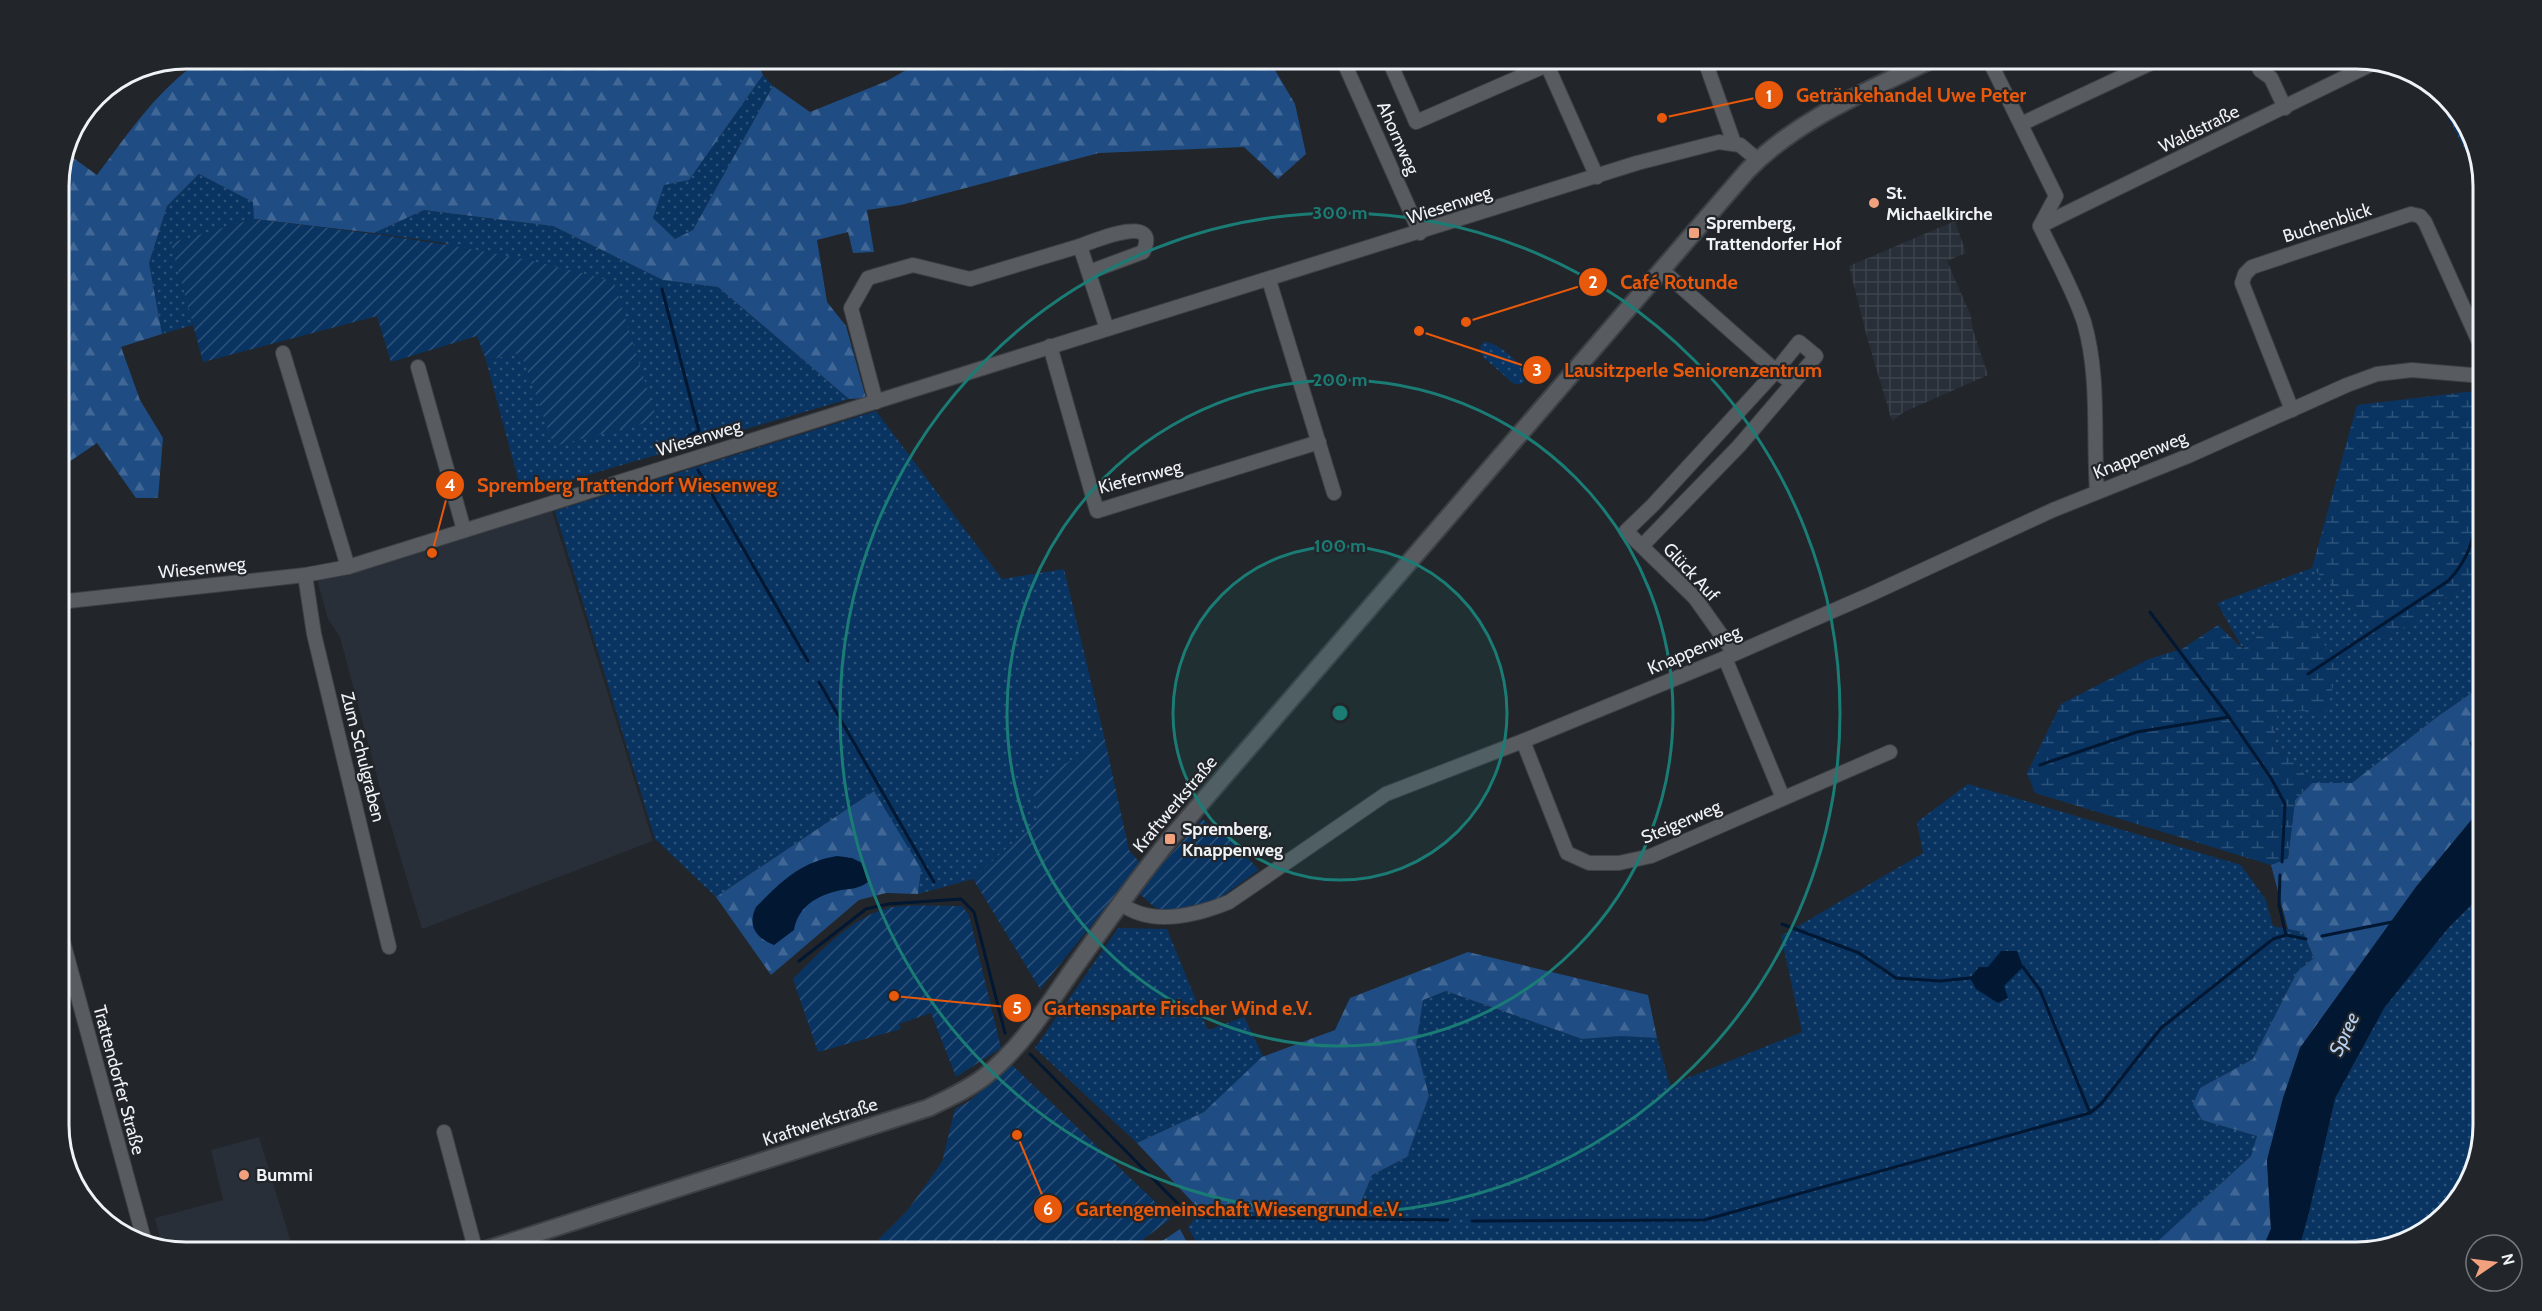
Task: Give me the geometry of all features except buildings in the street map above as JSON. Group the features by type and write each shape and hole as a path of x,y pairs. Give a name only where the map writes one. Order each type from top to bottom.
{"main road":[{"name":"Kraftwerkstraße","path":"509,1242 928,1108 985,1077 1019,1043 1120,903 1182,824 1758,160 1801,126 1913,69"}],"street":[{"name":"Ahornweg","path":"1347,69 1420,233"},
{"path":"1393,69 1416,122 1531,69"},
{"path":"1549,69 1597,177"},
{"path":"1708,69 1734,143 1758,160"},
{"path":"1994,69 2056,196 2040,226 2077,305 2089,347 2093,385 2097,492"},
{"path":"2021,124 2138,69"},
{"path":"2260,69 2271,78 2284,108"},
{"name":"Waldstraße","path":"2040,226 2361,69"},
{"name":"Wiesenweg","path":"69,601 304,575 348,567 1597,177 1709,143 1734,143"},
{"name":"Buchenblick","path":"2292,410 2242,283 2245,274 2252,267 2411,214 2420,216 2425,222 2473,329"},
{"path":"876,402 851,308 868,278 913,265 970,279 1129,230 1138,231 1144,237 1147,245 1143,252 1089,272"},
{"path":"1080,246 1107,329"},
{"path":"1662,270 1792,383"},
{"path":"1269,280 1334,493"},
{"name":"Glück Auf","path":"1642,546 1739,446 1816,356 1799,342 1776,371 1653,505 1626,531 1695,598 1729,655"},
{"name":"Kiefernweg","path":"1050,346 1097,511 1318,442"},
{"path":"283,353 348,567"},
{"path":"418,367 464,530"},
{"name":"Knappenweg","path":"1120,903 1132,911 1151,915 1185,915 1209,910 1229,902 1386,794 1523,741 1729,655 1869,595 1935,563 2097,492 2188,456 2347,385 2377,374 2412,370 2473,375"},
{"path":"1721,431 1739,446"},
{"name":"Glück Auf","path":"1653,505 1669,520"},
{"name":"Zum Schulgraben","path":"304,575 314,634 389,947"},
{"path":"1729,655 1783,798"},
{"name":"Steigerweg","path":"1523,741 1567,853 1589,863 1619,862 1651,856 1890,752"},
{"name":"Trattendorfer Straße","path":"69,964 141,1233"},
{"name":"Kraftwerkstraße","path":"444,1132 475,1242"}],"shaded area":[{"path":"1955,221 1966,253 1947,261 1971,316 1973,330 1988,375 1904,412 1892,421 1849,266"},
{"path":"551,508 653,841 422,929 382,796 340,637 328,619 317,580"},
{"name":"Bummi","path":"259,1137 291,1242 186,1242 160,1239 155,1218 223,1200 211,1150"}],"green space":[{"path":"188,69 760,69 763,75 689,180 664,185 653,218 675,239 693,230 773,86 810,112 887,81 908,69 1274,69 1295,104 1306,154 1278,179 1244,147 1099,153 901,205 867,210 874,252 853,253 848,232 817,240 827,302 846,326 866,398 849,399 718,287 663,280 553,226 424,210 374,233 254,219 253,202 199,174 167,206 149,263 162,334 121,347 140,400 163,438 158,498 136,498 97,443 69,462 69,179 73,158 97,175 158,97"},
{"path":"763,75 773,86 693,230 675,239 653,218 664,185 689,180"},
{"path":"2443,108 2461,134 2470,159"},
{"path":"199,174 254,202 254,219 172,243 193,325 162,334 149,263 167,206"},
{"path":"424,210 553,226 663,280 718,287 849,399 522,494 486,360 521,353 656,420 445,243 374,233"},
{"path":"254,219 436,243 525,260 614,282 657,420 554,446 521,353 486,360 477,336 391,362 377,316 203,362 171,243"},
{"path":"1484,342 1495,345 1514,359 1526,375 1525,381 1521,384 1514,384 1483,357 1480,347"},
{"path":"2473,391 2473,578 2388,638 2312,568 2357,405"},
{"path":"876,411 1002,579 1064,569 1104,736 1035,787 1039,819 973,879 918,894 920,869 874,791 716,897 655,839 555,511"},
{"path":"2312,568 2388,638 2473,578 2473,692 2352,783 2312,783 2274,740 2278,708 2276,620 2243,649 2217,603"},
{"path":"2276,620 2309,620 2338,666 2326,714 2278,708 2274,740 2312,783 2295,800 2288,858 2271,865 2035,793 2027,773 2061,704 2149,659 2182,649 2218,625 2243,649"},
{"path":"2473,692 2473,740 2469,743 2473,751 2473,818 2416,887 2300,1048 2267,1160 2271,1229 2265,1242 2157,1242 2251,1156 2257,1136 2202,1120 2193,1104 2200,1088 2253,1059 2297,972 2314,958 2303,932 2288,929 2271,865 2288,858 2295,800 2312,783 2352,783"},
{"path":"1104,736 1129,850 1141,864 1040,989 973,879 1038,819 1034,787"},
{"path":"2473,739 2473,752 2468,743"},
{"path":"1968,784 2241,865 2266,900 2273,926 2303,932 2314,958 2297,972 2253,1059 2200,1088 2202,1120 2257,1136 2251,1156 2157,1242 1196,1242 1188,1227 1201,1211 1356,1214 1372,1175 1407,1157 1429,1096 1416,1045 1423,1000 1446,991 1582,1039 1621,1036 1657,1038 1670,1085 1802,1032 1781,936 1923,853 1917,822"},
{"path":"874,791 921,869 918,894 886,893 859,900 771,975 716,897"},
{"path":"1202,819 1232,841 1259,870 1207,907 1164,912 1153,906 1138,892"},
{"path":"2473,903 2473,1132 2471,1148 2461,1177 2444,1202 2433,1213 2408,1230 2371,1241 2301,1242 2335,1098 2384,1008 2448,928"},
{"path":"905,906 962,906 969,915 1001,1048 956,1077 931,1013 899,1024 901,1029 818,1052 793,979 836,937 874,913"},
{"path":"1118,928 1167,929 1208,1030 1244,1017 1264,1058 1204,1112 1137,1143 1035,1048"},
{"path":"1468,952 1648,995 1657,1038 1621,1036 1582,1039 1446,991 1423,1000 1416,1045 1429,1096 1407,1157 1372,1175 1356,1214 1201,1211 1137,1143 1204,1112 1262,1057 1335,1030 1350,998"},
{"path":"1011,1064 1172,1218 1140,1242 876,1242 907,1211 942,1162 955,1109 971,1100"},
{"path":"1180,1229 1187,1242 1161,1242"}],"water":[{"name":"Spree","path":"2473,818 2473,903 2448,928 2384,1008 2335,1098 2301,1242 2265,1242 2271,1229 2267,1160 2283,1098 2300,1048 2416,887"},
{"path":"837,856 852,858 862,863 868,882 815,899 799,915 794,930 774,945 762,939 753,926 752,920 756,907 792,874 812,863"},
{"path":"2001,951 2017,951 2023,967 2004,986 2008,998 1998,1003 1976,989 1970,978 1979,967 1988,967"}],"waterway":[{"path":"662,289 699,431 688,436"},
{"path":"698,470 808,661"},
{"path":"2308,674 2448,581 2464,559 2473,535"},
{"path":"2150,612 2229,717 2271,778 2285,804 2282,862"},
{"path":"819,682 934,882"},
{"path":"2040,765 2137,732 2229,717"},
{"path":"2280,875 2279,905 2286,935"},
{"path":"799,961 866,909 888,904 961,899 974,912 1005,1033"},
{"path":"2322,936 2392,922"},
{"path":"1782,924 1859,953 1896,978 1940,981 1970,978"},
{"path":"1472,1221 1704,1220 2090,1113 2101,1104 2161,1028 2273,939 2286,935 2306,939"},
{"path":"2023,967 2040,990 2090,1113"},
{"path":"1030,1054 1186,1212 1197,1217 1448,1220"}],"place":[{"name":"Getränkehandel Uwe Peter","path":"1662,118"},
{"name":"St. Michaelkirche","path":"1874,203"},
{"name":"Spremberg, Trattendorfer Hof","path":"1694,233"},
{"name":"Café Rotunde","path":"1466,322"},
{"name":"Lausitzperle Seniorenzentrum","path":"1419,331"},
{"name":"Spremberg Trattendorf Wiesenweg","path":"432,553"},
{"name":"Spremberg, Knappenweg","path":"1170,839"},
{"name":"Gartensparte Frischer Wind e.V.","path":"894,996"},
{"name":"Gartengemeinschaft Wiesengrund e.V.","path":"1017,1135"},
{"name":"Bummi","path":"244,1175"}]}
